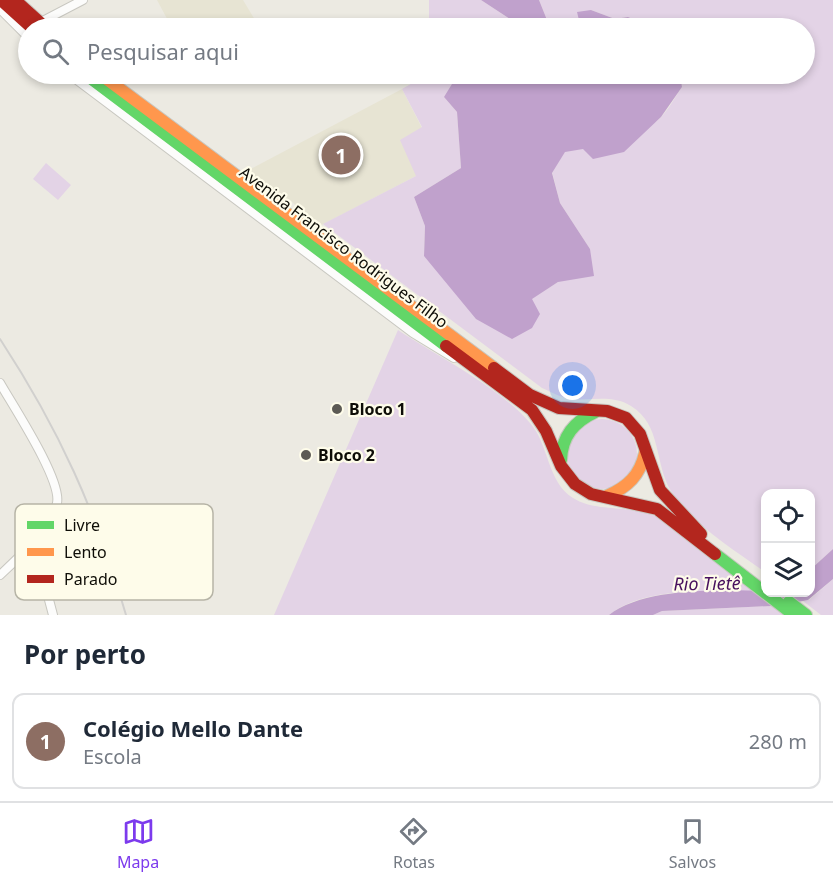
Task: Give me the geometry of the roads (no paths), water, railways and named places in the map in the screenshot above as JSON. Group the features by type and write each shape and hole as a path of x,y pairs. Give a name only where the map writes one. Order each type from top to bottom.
{"main road":[{"path":"1,0 22,18"},
{"path":"15,0 27,18"},
{"name":"Avenida Francisco Rodrigues Filho","path":"98,84 532,410 546,428 565,474 575,486 594,495 635,501 657,509 749,577 761,583"},
{"name":"Avenida Francisco Rodrigues Filho","path":"113,84 530,395 559,408 607,411 626,418 640,434 653,477 667,500 708,541 794,615"},
{"path":"562,464 562,445 572,427 578,421 597,412"},
{"path":"606,496 634,480 643,462 645,450"},
{"path":"783,597 806,615"}],"street":[{"path":"53,18 83,0"},
{"path":"0,9 18,19"},
{"path":"82,84 413,333 516,398"},
{"path":"0,383 56,486 57,504"},
{"path":"0,575 15,559"},
{"path":"49,600 53,615"}],"railway":[{"path":"0,339 58,438 88,504"},
{"path":"121,600 126,615"}],"place":[{"name":"Colégio Mello Dante","path":"341,155"},
{"name":"Bloco 1","path":"337,409"},
{"name":"Bloco 2","path":"306,455"}],"water label":[{"name":"Rio Tietê","path":"707,584"}]}
